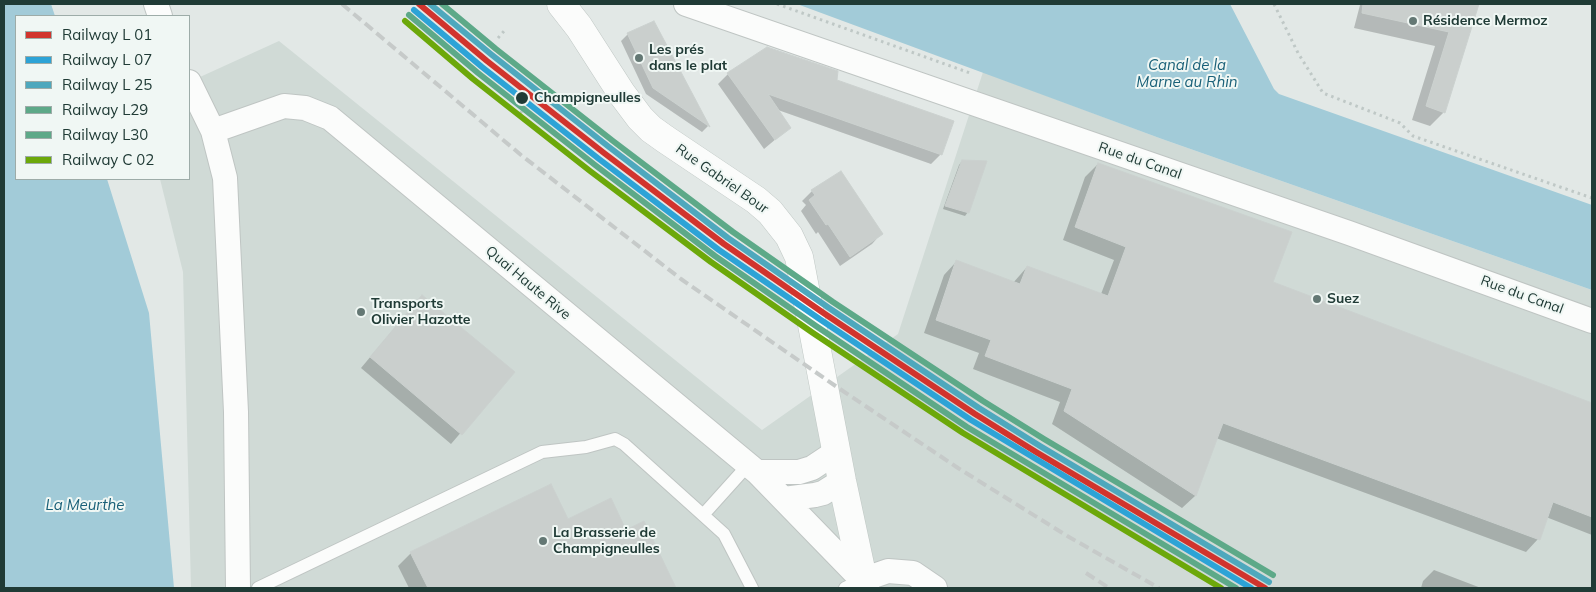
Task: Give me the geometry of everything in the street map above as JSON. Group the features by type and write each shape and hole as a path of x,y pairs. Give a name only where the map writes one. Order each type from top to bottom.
{"main road":[{"name":"Rue Gabriel Bour","path":"561,4 579,27 622,94 646,124 665,139 756,200 770,212 790,236 799,257 804,283 842,481 857,585"}],"street":[{"name":"Rue du Canal","path":"686,4 1349,233 1592,321"},
{"path":"190,84 213,131 225,178 236,412 238,588"},
{"name":"Quai Haute Rive","path":"213,131 284,106 305,108 330,118 753,469 784,499 857,585"},
{"path":"753,469 799,472 812,468 836,452"},
{"path":"784,499 816,495 842,481"},
{"path":"857,585 888,571 913,573 935,588"}],"lane":[{"path":"258,588 542,452 586,447 615,440 624,444 724,534 752,588"},
{"path":"703,515 753,469"}],"path":[{"path":"1274,4 1298,53 1323,93 1400,123 1413,136 1592,198"},
{"path":"498,38 505,30"},
{"path":"513,62 543,86 518,116"}],"shaded area":[{"path":"279,41 762,430 898,334 983,72 1162,139 1592,290 1592,588 191,588 183,272 160,180 190,180 190,82"}],"water":[{"name":"La Meurthe","path":"4,4 51,4 55,15 15,15 15,180 107,180 149,313 174,588 4,588"},
{"name":"Canal de la Marne au Rhin","path":"797,4 1230,4 1274,89 1279,94 1592,205 1592,290 1162,139"}],"building":[{"path":"1363,4 1479,4 1445,113 1426,106 1449,32 1362,13"},
{"path":"654,21 710,127 653,88 627,33"},
{"path":"767,47 838,71 837,80 954,121 942,155 768,94 791,128 775,140 727,73"},
{"path":"962,160 987,161 969,213 945,206"},
{"path":"1098,163 1292,232 1273,282 1592,403 1592,517 1553,502 1540,540 1223,423 1196,496 1064,411 1072,389 985,356 991,340 936,320 956,260 1020,284 1027,266 1108,296 1126,247 1075,227"},
{"path":"841,171 883,234 850,257 809,200 815,195 811,190"},
{"path":"422,295 515,372 462,435 370,357"},
{"name":"La Brasserie de Champigneulles","path":"551,484 568,519 611,498 626,530 644,521 676,588 428,588 410,552"}],"railway":[{"path":"342,4 521,155 681,279 958,468 1069,537 1159,588"},
{"path":"1086,573 1109,588"}],"transit line":[{"path":"419,4 487,61 604,153 724,244 825,314 975,414 1036,452 1265,588"},
{"path":"430,4 609,147 728,238 829,308 979,408 1040,446 1269,582"},
{"path":"414,10 482,67 719,250 971,420 1251,588"},
{"path":"405,21 473,79 590,171 711,262 813,333 963,433 1221,588"}],"rail line":[{"name":"L30","path":"442,4 613,141 733,232 833,302 1044,439 1273,575"},
{"name":"L29","path":"409,15 478,73 595,165 715,256 816,326 967,427 1236,588"}],"place":[{"name":"Résidence Mermoz","path":"1413,21"},
{"name":"Les prés dans le plat","path":"639,58"},
{"name":"Champigneulles","path":"522,98"},
{"name":"Suez","path":"1317,299"},
{"name":"Transports Olivier Hazotte","path":"361,312"},
{"name":"La Brasserie de Champigneulles","path":"543,541"}]}
